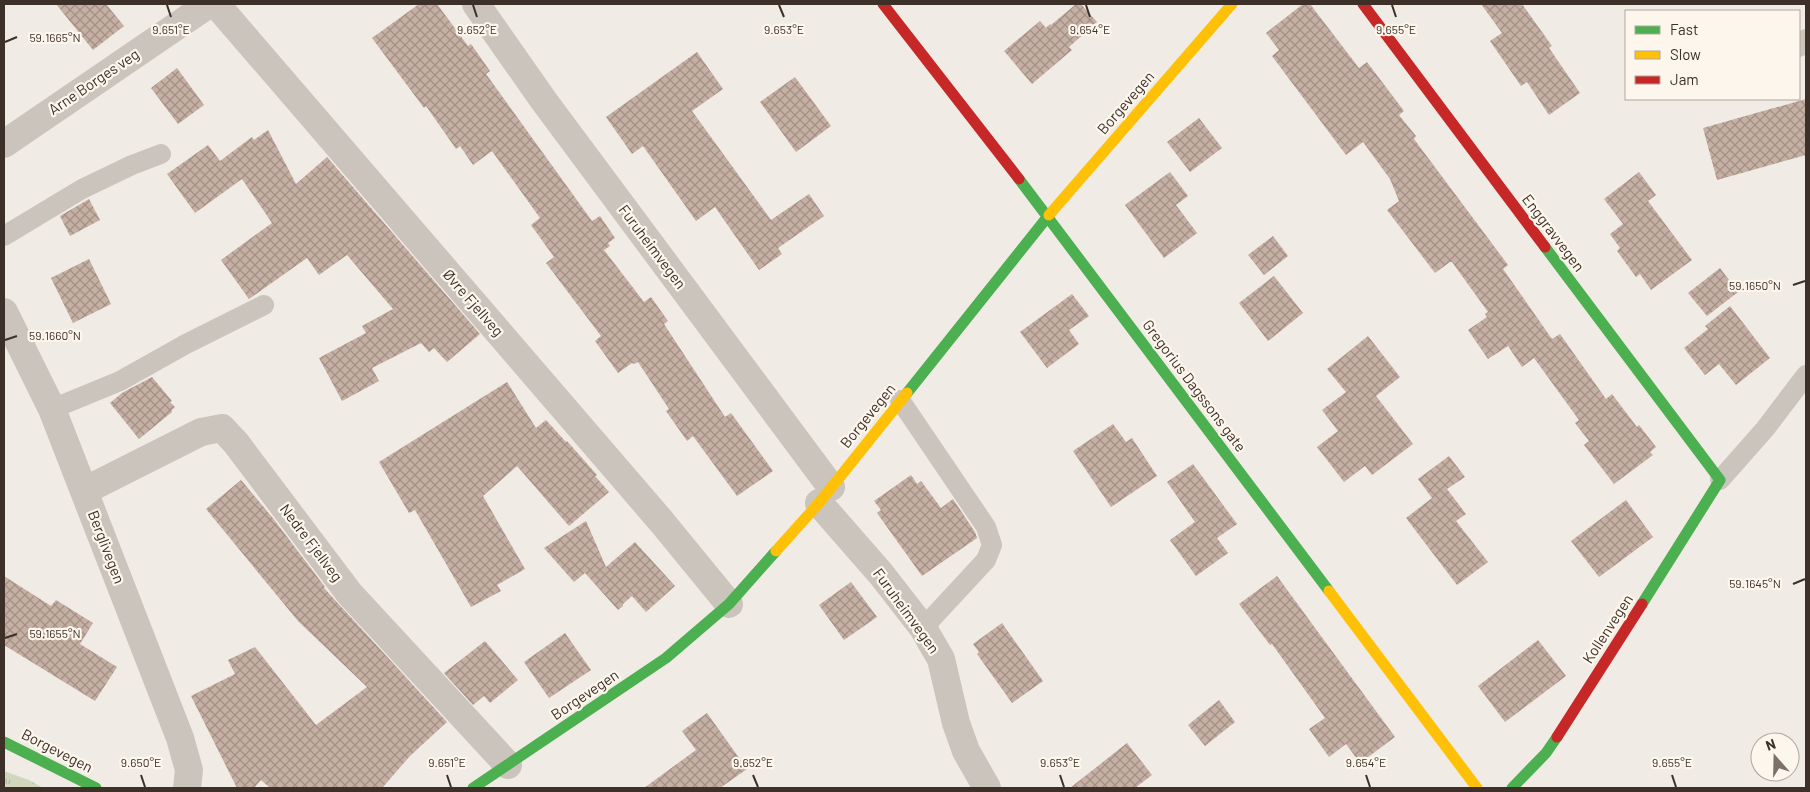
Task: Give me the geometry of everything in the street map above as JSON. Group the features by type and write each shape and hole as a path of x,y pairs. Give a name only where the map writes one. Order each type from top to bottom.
{"street":[{"name":"Arne Borges veg","path":"4,144 209,4"},
{"name":"Øvre Fjellveg","path":"216,4 661,521 729,604"},
{"name":"Furuheimvegen","path":"476,4 880,574 923,628 940,659 956,723 966,750 987,788"},
{"name":"Gregorius Dagssons gate","path":"883,4 1048,216 1477,788"},
{"name":"Borgevegen","path":"473,788 666,658 729,604 825,495 1048,216 1232,4"},
{"name":"Enggravvegen","path":"1363,4 1720,480"},
{"name":"Berglivegen","path":"4,312 52,409 180,738 189,770 187,788"},
{"name":"Nedre Fjellveg","path":"84,490 201,432 222,428 236,443 349,594 508,765"},
{"name":"Kollenvegen","path":"1512,788 1546,753 1720,480"},
{"name":"Borgevegen","path":"4,742 96,788"}],"lane":[{"path":"4,236 82,189 132,165 161,154"},
{"path":"52,409 120,381 186,344 264,305"},
{"path":"1720,480 1765,429 1806,375"},
{"path":"900,400 986,527 992,545 986,560 923,628"}],"green space":[{"path":"4,771 29,780 43,788 4,788"}],"building":[{"path":"56,4 106,4 124,26 93,50"},
{"path":"419,4 437,4 468,46 471,44 490,71 486,74 592,221 600,216 615,238 608,243 610,246 604,250 644,302 651,297 668,321 664,324 725,417 731,413 773,471 737,496 693,436 687,441 666,411 669,409 638,362 632,363 618,373 595,341 601,336 546,263 554,257 531,225 540,218 492,151 473,165 460,146 456,149 426,106 424,108 372,38"},
{"path":"1076,4 1081,4 1097,22 1069,47 1072,50 1032,84 1004,51 1040,21 1046,28"},
{"path":"1303,4 1310,4 1359,68 1367,62 1404,111 1399,115 1416,136 1414,139 1508,265 1503,269 1552,339 1560,334 1606,399 1612,394 1637,427 1639,425 1656,447 1650,452 1653,455 1614,484 1584,445 1589,441 1575,423 1579,420 1534,358 1522,367 1508,346 1488,359 1468,330 1487,317 1485,314 1488,312 1452,262 1435,273 1387,210 1399,201 1390,179 1363,142 1346,155 1272,56 1279,50 1266,33"},
{"path":"1481,4 1522,4 1552,46 1549,48 1580,93 1549,115 1527,82 1521,86 1490,41 1502,33"},
{"path":"697,52 723,89 692,111 771,220 809,194 824,216 778,248 782,254 759,270 715,207 696,221 643,146 632,154 606,117"},
{"path":"177,68 204,105 178,124 151,88"},
{"path":"795,77 831,126 796,152 760,102"},
{"path":"1806,99 1806,155 1717,180 1703,128"},
{"path":"1199,118 1222,148 1190,172 1167,142"},
{"path":"268,130 296,184 327,157 480,334 447,362 434,348 429,352 421,343 372,368 379,381 342,401 319,358 366,333 362,326 393,309 347,255 319,275 307,258 249,299 221,260 272,223 242,179 195,213 167,174 208,145 220,161 252,137 254,140"},
{"path":"1170,172 1188,196 1176,205 1197,233 1164,258 1125,205"},
{"path":"1639,172 1656,195 1648,201 1692,260 1651,290 1640,274 1636,277 1617,251 1620,248 1610,234 1623,224 1604,199"},
{"path":"89,199 100,220 70,236 60,216"},
{"path":"1273,236 1288,256 1264,275 1248,255"},
{"path":"89,259 111,304 73,323 51,278"},
{"path":"1720,268 1738,292 1707,316 1688,293"},
{"path":"1274,276 1303,313 1268,341 1239,303"},
{"path":"1072,294 1089,316 1069,330 1079,344 1047,368 1020,332"},
{"path":"1730,306 1770,358 1736,385 1719,364 1705,375 1684,348 1708,329 1705,326"},
{"path":"1368,336 1400,377 1376,396 1413,444 1372,475 1365,466 1344,482 1317,447 1338,431 1322,410 1346,392 1327,369"},
{"path":"152,377 175,407 172,412 139,439 110,403 122,393"},
{"path":"507,382 536,428 546,420 597,475 595,476 609,492 569,526 517,466 483,496 525,569 497,585 501,591 471,607 415,510 409,513 379,462"},
{"path":"1113,424 1126,442 1132,438 1157,476 1111,507 1073,451"},
{"path":"1449,456 1465,477 1447,489 1466,514 1456,521 1488,562 1457,585 1406,518 1432,498 1418,479"},
{"path":"1193,464 1237,524 1217,538 1228,553 1196,576 1170,540 1195,522 1167,482"},
{"path":"911,475 917,484 921,481 941,508 953,499 977,538 922,576 877,513 881,510 874,501"},
{"path":"241,480 272,517 324,588 447,722 410,756 382,788 270,788 261,780 254,788 237,788 191,696 235,674 228,660 255,647 316,725 367,687 298,621 206,509"},
{"path":"1626,500 1653,537 1599,577 1571,541"},
{"path":"586,521 606,567 635,542 675,586 646,612 632,596 618,610 585,573 574,582 544,548"},
{"path":"4,576 51,606 56,600 93,623 80,644 117,667 95,701 4,645"},
{"path":"1277,576 1395,737 1360,763 1346,744 1329,757 1309,729 1325,718 1272,644 1270,645 1239,604"},
{"path":"851,582 877,617 844,640 819,605"},
{"path":"1002,623 1043,681 1012,703 977,654 979,652 973,644"},
{"path":"565,633 591,670 549,698 524,662"},
{"path":"1538,640 1566,676 1505,722 1478,686"},
{"path":"485,641 518,680 490,703 484,696 473,705 444,673"},
{"path":"1219,700 1235,722 1205,746 1188,725"},
{"path":"707,713 747,769 720,788 644,788 696,750 682,731"},
{"path":"1127,743 1152,775 1135,788 1070,788"}],"traffic: fast":[{"path":"1019,179 1329,591"},
{"path":"907,393 1049,215"},
{"path":"1545,247 1720,480 1642,604"},
{"path":"473,788 666,658 729,604 776,551"},
{"path":"1512,788 1546,753 1557,737"},
{"path":"4,742 96,788"}],"traffic: slow":[{"path":"1049,215 1232,4"},
{"path":"776,551 819,503 907,393"},
{"path":"1329,591 1477,788"}],"traffic: jam":[{"path":"883,4 1019,179"},
{"path":"1363,4 1545,247"},
{"path":"1557,737 1642,604"}]}
